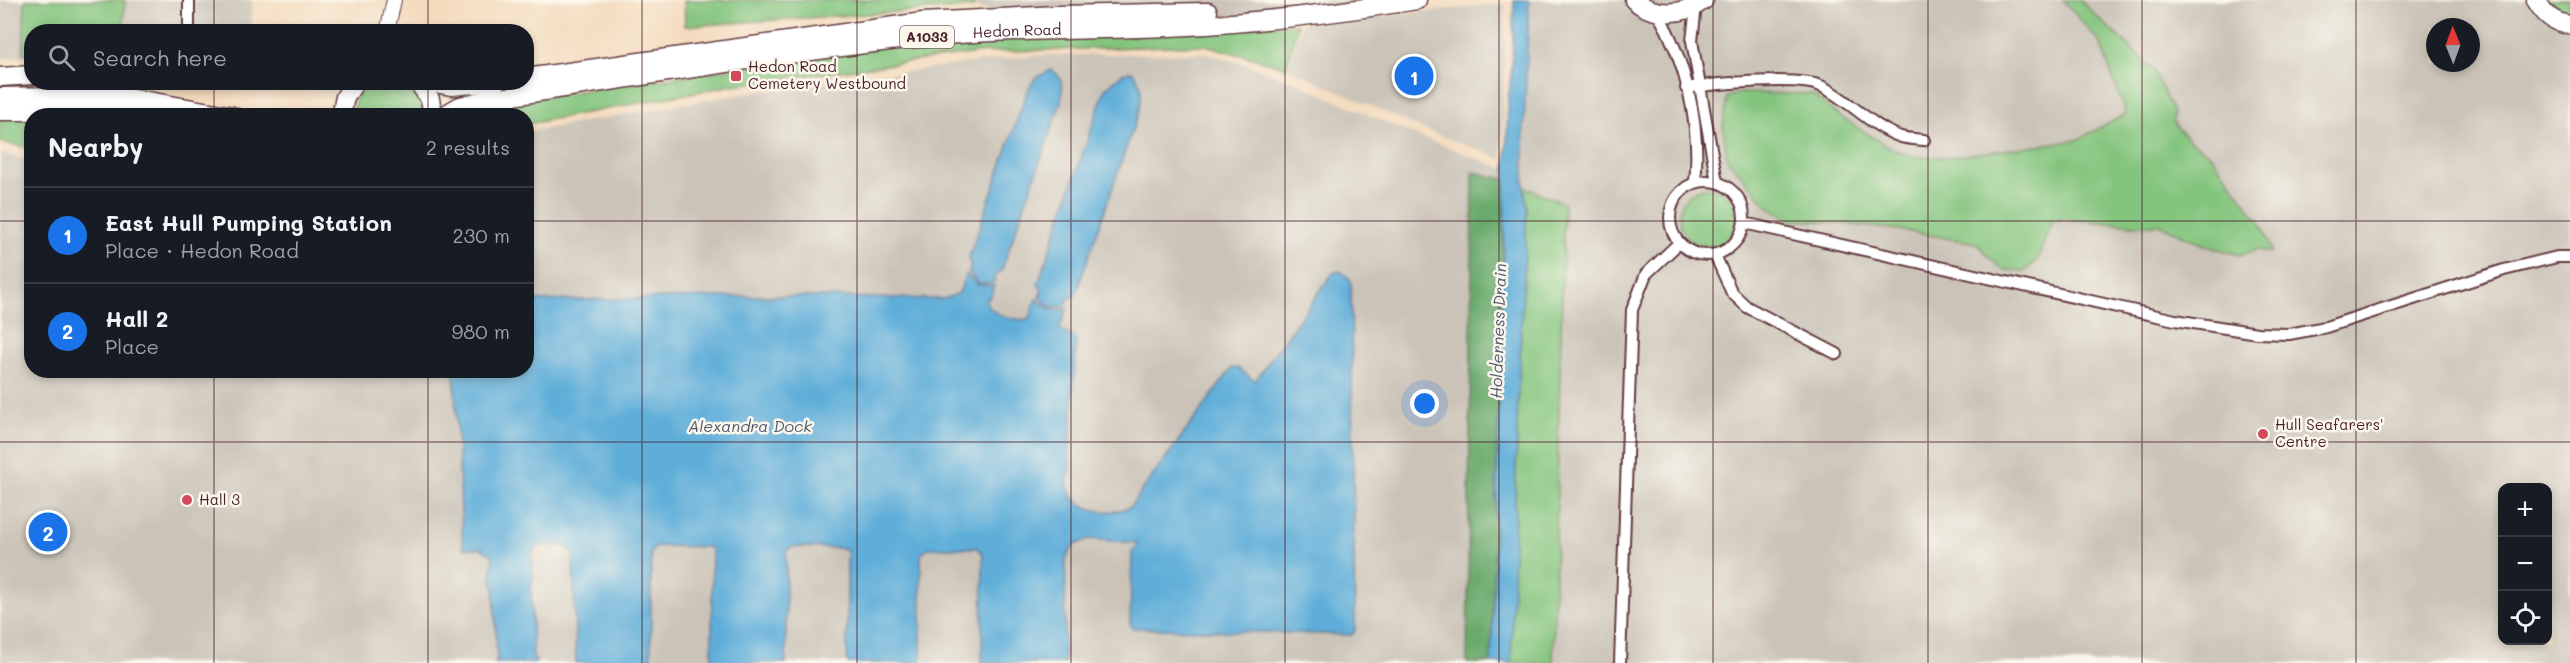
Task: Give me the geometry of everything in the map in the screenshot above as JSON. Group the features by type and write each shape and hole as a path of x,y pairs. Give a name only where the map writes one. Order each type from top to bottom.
{"highway":[{"name":"Hedon Road","path":"534,77 923,22 1057,15 1187,14 1347,0"},
{"name":"Hedon Road","path":"457,108 486,100 679,70 926,37 1056,29 1188,26 1335,13 1418,0"},
{"path":"1634,0 1658,12 1671,13 1700,3"},
{"path":"2536,0 2542,12 2552,19 2570,25"},
{"path":"0,77 24,76"},
{"path":"342,108 345,90"},
{"path":"424,90 430,99 432,108"},
{"path":"0,97 114,95 188,108"},
{"path":"0,111 24,111"}],"street":[{"path":"189,0 189,24"},
{"path":"389,24 394,0"},
{"path":"1700,3 1692,41 1698,86 1717,182"},
{"path":"1658,12 1682,63 1697,164 1695,182"},
{"path":"1686,88 1784,80 1810,83 1822,86 1874,122 1901,136 1924,140"},
{"path":"1695,182 1717,182 1725,185 1738,197 1742,205 1744,223 1741,234 1726,251 1715,255 1702,255 1690,251 1679,243 1670,227 1671,208 1676,197 1684,188 1695,182"},
{"path":"1744,223 2175,320 2268,334 2289,334 2326,327 2504,270 2557,257 2570,257"},
{"path":"1620,663 1632,310 1635,297 1646,274 1679,243"},
{"path":"1715,255 1732,293 1747,307 1837,354"}],"shaded area":[{"path":"0,0 252,0 251,24 24,24 24,56 0,58"},
{"path":"973,0 1384,0 1189,21 1045,23 973,7"},
{"path":"1529,0 2570,0 2570,663 1553,663 1564,203 1524,187"},
{"path":"1505,4 1502,159 1408,123 1288,68 1302,23"},
{"path":"1204,53 1248,65 1301,85 1405,131 1505,169 1505,179 1473,172 1467,663 0,663 0,153 24,159 24,378 534,378 534,131 736,95 1045,55"}],"green space":[{"path":"25,0 125,0 123,24 24,24"},
{"path":"684,0 973,0 973,7 685,26"},
{"path":"2063,0 2079,0 2154,70 2173,113 2173,122 2188,140 2211,155 2262,225 2272,252 2258,250 2240,255 2207,246 2160,225 2062,219 2053,221 2037,261 2024,272 2001,269 1976,243 1898,230 1816,221 1793,221 1767,206 1727,159 1723,126 1727,97 1739,93 1812,94 1835,113 1891,149 1916,157 1949,157 2077,140 2126,114 2100,43"},
{"path":"2546,0 2570,0 2570,15 2553,8"},
{"path":"1298,24 1286,67 1205,45 984,52 733,85 534,123 534,108 465,108 925,40"},
{"path":"364,90 411,90 421,108 353,108 356,98"},
{"path":"0,115 24,116 24,147 0,142"},
{"path":"1473,172 1505,179 1491,663 1467,663"},
{"path":"1524,187 1564,203 1553,663 1511,663 1518,392 1527,208"},
{"path":"1708,188 1719,190 1732,201 1737,217 1735,228 1724,241 1708,246 1697,244 1684,233 1679,217 1681,206 1692,193"}],"water":[{"path":"1514,0 1529,0 1524,132 1524,187 1527,208 1518,392 1511,663 1491,663 1508,98"},
{"path":"1051,70 1060,79 1061,102 1001,272 997,273 993,283 979,284 969,273 971,265 968,260 1027,92 1035,78"},
{"path":"1132,71 1141,87 1139,110 1075,296 1068,299 1065,306 1050,307 1039,297 1042,290 1038,284 1105,89 1122,74"},
{"name":"Alexandra Dock","path":"1340,271 1350,279 1351,283 1355,631 1352,635 1132,628 1130,624 1132,552 1137,543 1089,539 1074,545 1066,558 1064,663 982,663 983,554 977,548 928,548 921,554 921,663 847,663 847,550 793,547 788,549 786,554 786,663 712,663 712,549 657,546 651,552 651,663 576,663 573,554 565,547 548,544 533,551 530,562 533,562 531,584 533,659 536,663 495,663 497,661 494,586 491,579 493,556 481,548 463,548 454,378 534,378 534,301 769,296 944,299 959,293 966,274 978,285 994,286 990,298 987,298 988,304 996,313 1003,316 1018,319 1030,318 1036,299 1050,309 1067,309 1059,329 1076,339 1067,482 1070,493 1076,501 1096,510 1107,511 1130,507 1232,368 1238,368 1255,381 1333,273"}],"place":[{"name":"Hedon Road Cemetery Westbound","path":"736,76"},
{"name":"East Hull Pumping Station","path":"1414,76"},
{"name":"Hull Seafarers' Centre","path":"2263,434"},
{"name":"Hall 3","path":"187,500"},
{"name":"Hall 2","path":"48,532"}],"water label":[{"name":"Holderness Drain","path":"1498,331"}]}
